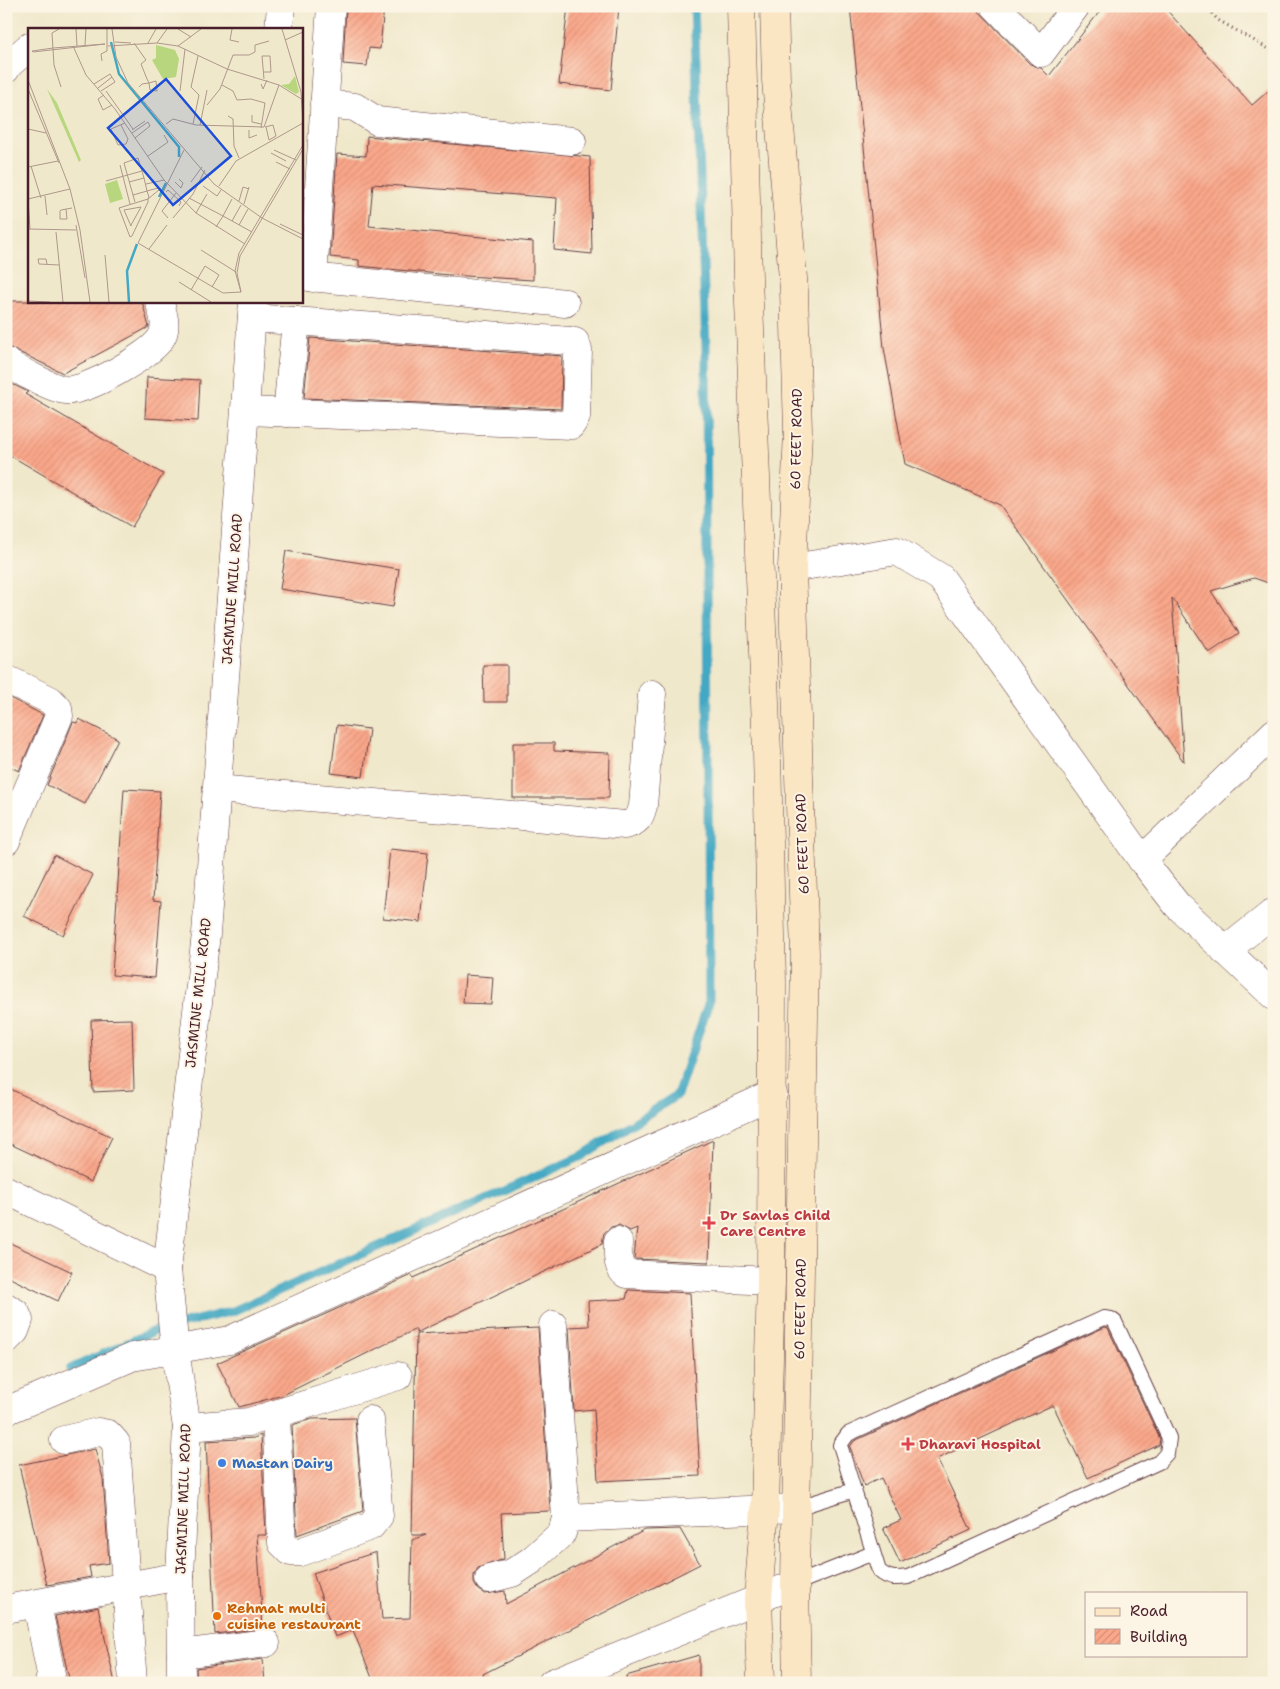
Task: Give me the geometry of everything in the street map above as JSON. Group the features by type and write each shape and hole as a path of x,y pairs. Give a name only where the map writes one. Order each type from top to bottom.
{"main road":[{"path":"741,6 748,278 767,742 773,1094 766,1509 758,1599 761,1683"},
{"name":"60 FEET ROAD","path":"774,6 776,80 794,290 798,431 792,568 805,953 795,1584 797,1683"}],"street":[{"path":"279,28 281,6"},
{"path":"331,6 324,104 307,277 565,303"},
{"path":"995,6 1041,53 1076,6"},
{"path":"6,68 28,48"},
{"path":"324,104 355,107 377,121 572,140"},
{"path":"6,362 20,372 65,390 97,383 150,349 161,338 165,325 160,302"},
{"path":"246,411 571,425 576,417 578,346 571,341 296,321 253,309"},
{"name":"JASMINE MILL ROAD","path":"181,1683 180,1576 187,1427 175,1351 167,1269 206,934 253,309"},
{"path":"287,413 296,321"},
{"path":"792,568 897,551 941,578 1142,860 1177,905 1274,996"},
{"path":"6,679 50,700 58,708 59,716 6,841"},
{"path":"217,789 625,825 635,822 641,815 643,806 652,694"},
{"path":"1142,860 1274,732"},
{"path":"1225,951 1274,912"},
{"path":"6,1411 132,1357 230,1340 773,1094"},
{"path":"6,1190 167,1269"},
{"path":"618,1241 619,1265 621,1271 626,1274 771,1281"},
{"path":"6,1307 16,1313 19,1320 15,1331 6,1340"},
{"path":"489,1578 512,1573 537,1555 562,1533 566,1518 553,1325"},
{"path":"187,1427 249,1422 398,1376"},
{"path":"276,1415 282,1544 291,1552 300,1552 371,1526 379,1516 370,1420"},
{"path":"64,1440 98,1432 108,1434 116,1443 133,1683"},
{"path":"566,1518 796,1508"},
{"path":"6,1609 180,1576"},
{"path":"552,1683 795,1584"},
{"path":"37,1604 51,1674 49,1683"},
{"path":"181,1654 266,1643"}],"lane":[{"path":"1104,1318 1115,1322 1169,1438 1167,1454 1159,1462 908,1577 895,1579 879,1571 854,1490 840,1445 848,1434 1104,1318"},
{"path":"796,1508 854,1490"},
{"path":"795,1584 873,1553"}],"path":[{"path":"1205,6 1218,20 1274,52"}],"building":[{"path":"346,6 384,6 380,49 369,48 367,66 343,64"},
{"path":"568,6 619,6 611,90 559,84"},
{"path":"850,6 974,6 1030,64 1041,68 1049,76 1104,6 1163,6 1252,105 1274,86 1274,585 1254,578 1211,591 1239,633 1209,653 1172,598 1184,762 1000,505 905,464 884,348"},
{"path":"367,136 590,157 592,254 554,250 557,198 373,184 369,226 533,242 533,280 449,275 359,266 359,260 330,257 337,154 366,156"},
{"path":"6,301 142,302 149,327 63,373 6,346"},
{"path":"310,338 562,356 561,409 304,398"},
{"path":"147,377 200,380 198,421 145,418"},
{"path":"6,381 28,392 25,394 163,474 132,527 6,453"},
{"path":"286,551 399,569 393,607 280,589"},
{"path":"483,665 507,665 507,702 484,702"},
{"path":"6,696 43,715 19,771 6,765"},
{"path":"79,719 118,739 85,804 47,785 73,722 77,723"},
{"path":"337,725 369,729 363,777 331,773"},
{"path":"513,743 554,743 554,751 610,753 609,798 513,798"},
{"path":"124,789 160,791 153,900 161,901 155,978 112,975"},
{"path":"390,849 428,853 421,922 383,918"},
{"path":"54,855 93,875 63,935 24,916"},
{"path":"465,975 493,977 491,1004 463,1003"},
{"path":"132,1019 134,1090 93,1092 91,1020"},
{"path":"6,1087 112,1137 91,1182 6,1142"},
{"path":"713,1140 709,1262 634,1259 637,1228 630,1231 619,1225 611,1227 604,1233 602,1244 416,1333 416,1329 283,1395 239,1407 217,1363 412,1275 413,1278"},
{"path":"6,1241 72,1272 58,1301 6,1276"},
{"path":"628,1290 690,1293 700,1476 598,1481 594,1409 574,1411 569,1327 589,1326 588,1301 626,1299"},
{"name":"Dharavi Hospital","path":"1105,1327 1108,1328 1160,1439 1159,1445 1088,1478 1053,1405 937,1459 971,1530 900,1563 883,1528 901,1520 881,1478 864,1486 850,1447 854,1441"},
{"path":"538,1328 550,1511 501,1513 504,1559 478,1568 474,1575 474,1583 478,1590 485,1594 505,1591 506,1604 645,1530 680,1529 700,1564 483,1674 487,1683 374,1683 353,1630 335,1637 313,1573 376,1552 382,1619 410,1618 412,1540 426,1535 412,1535 416,1334"},
{"path":"355,1418 363,1511 297,1535 292,1425 312,1419"},
{"path":"261,1435 266,1535 257,1535 263,1628 215,1634 206,1441 254,1438"},
{"path":"95,1449 103,1478 109,1563 89,1566 91,1577 47,1585 19,1465"},
{"path":"98,1607 115,1683 70,1683 55,1616"},
{"path":"699,1655 699,1683 627,1683 626,1676"},
{"path":"263,1659 265,1683 197,1683 196,1668"}],"waterway":[{"path":"70,1369 156,1330 233,1311 580,1157 677,1095 709,1002 706,347 694,6"}],"place":[{"name":"Dr Savlas Child Care Centre","path":"709,1223"},
{"name":"Dharavi Hospital","path":"908,1444"},
{"name":"Mastan Dairy","path":"222,1463"},
{"name":"Rehmat multi cuisine restaurant","path":"217,1616"}]}
